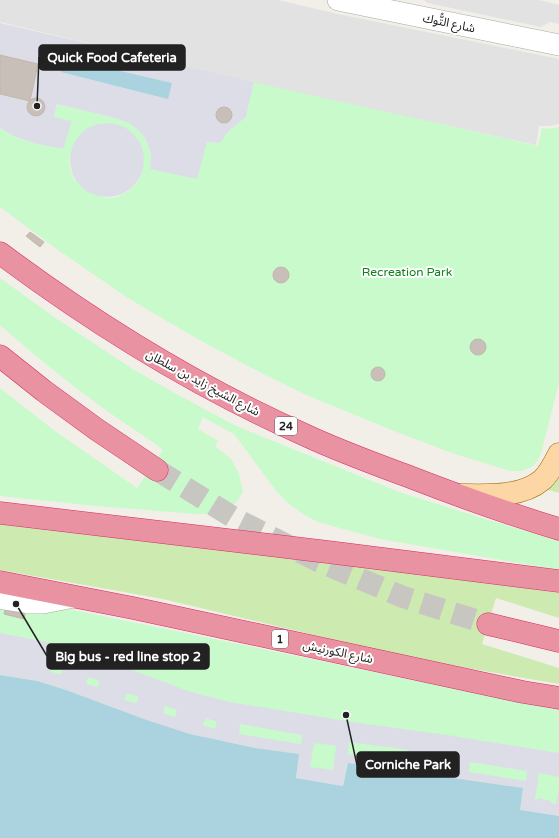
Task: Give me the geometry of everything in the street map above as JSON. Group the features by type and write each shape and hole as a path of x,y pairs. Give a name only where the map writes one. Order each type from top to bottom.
{"highway":[{"name":"شارع الشيخ زايد بن سلطان","path":"0,253 33,278 124,339 232,400 305,435 381,466 456,495 559,529"},
{"path":"0,356 44,391 91,425 158,470"},
{"path":"0,513 559,581"},
{"name":"شارع الكورنيش","path":"0,582 149,611 559,698"},
{"path":"488,624 559,641"}],"main road":[{"path":"456,495 512,493 532,486 543,480 559,454"}],"street":[{"name":"شارع التُّوك","path":"338,0 559,45"},
{"path":"0,598 38,603 76,597"}],"green space":[{"name":"Recreation Park","path":"0,23 538,146 542,128 547,129 559,127 559,383 540,457 533,466 522,471 510,471 452,453 311,397 265,375 194,337 128,298 58,250 0,207 0,128 13,136 34,143 54,117 57,104 111,117 129,123 145,138 151,157 150,169 207,142 220,143 229,131 246,117 254,82","holes":["101,123 118,125 142,173 136,184 127,192 117,197 105,198 75,180 70,169 69,157"]},
{"path":"0,278 54,317 131,368 234,425 399,492 559,541 559,570 380,539 318,522 289,504 277,492 234,434 203,417 198,429 218,441 215,446 231,459 239,474 243,492 236,503 216,514 196,514 96,506 0,496 0,388 55,431 137,488 163,450 82,392 0,325"},
{"path":"559,474 559,493 544,489"},
{"path":"0,523 443,576 559,593 559,618 496,598 482,644 559,668 559,684 415,659 163,599 0,570"},
{"path":"0,604 59,607 559,710 559,816 343,786 66,690 0,675"}],"shaded area":[{"path":"0,0 278,0 338,14 559,59 559,124 539,126 536,145 243,80 0,22"},
{"path":"424,0 539,0 559,5 559,24 550,22 541,27 428,3"},
{"path":"0,23 254,82 246,117 229,131 220,143 207,142 197,179 150,169 151,156 145,138 129,123 111,117 57,104 54,117 72,121 63,149 34,143 13,136 0,128"},
{"path":"107,123 128,129 138,139 144,160 138,181 128,191 107,197 86,191 76,181 70,160 76,139 86,129"},
{"path":"0,633 57,644 101,658 188,691 229,702 559,753 559,777 539,773 535,800 537,801 538,798 551,801 551,803 556,804 559,788 559,816 520,811 523,788 347,764 343,786 296,778 299,754 255,748 190,734 66,690 37,681 0,675","holes":["51,665 63,669 61,675 49,671","88,677 100,681 98,687 86,684","127,693 139,697 136,703 124,700","165,706 177,710 175,717 163,713","206,718 217,722 215,729 203,725","240,724 302,735 301,744 239,734","349,742 409,750 408,762 348,754","314,743 336,746 333,770 310,767","470,762 527,771 526,781 469,772"]}],"water":[{"path":"64,58 172,83 168,99 61,72"},
{"path":"0,675 37,681 66,690 190,734 255,748 299,754 296,778 343,786 348,763 523,788 520,810 559,816 559,838 0,838"}],"building":[{"path":"0,55 38,64 30,101 0,94"},
{"path":"36,98 42,101 45,107 42,113 36,116 30,113 27,107 30,101"},
{"path":"224,107 230,109 232,115 230,121 224,123 218,121 216,115 218,109"},
{"path":"30,232 44,242 40,247 26,236"},
{"path":"281,267 288,272 289,275 284,282 281,283 274,278 273,275 278,268"},
{"path":"478,339 484,341 486,347 484,353 478,355 472,353 470,347 472,341"},
{"path":"375,367 381,367 385,371 385,377 381,381 375,381 371,377 371,371"},
{"path":"5,610 25,614 24,619 4,614"}],"tunnel":[{"path":"157,470 236,519 318,561 403,597 488,624"}],"place":[{"name":"Quick Food Cafeteria","path":"37,106"},
{"name":"Big bus - red line stop 2","path":"16,604"},
{"name":"Corniche Park","path":"346,715"}]}
